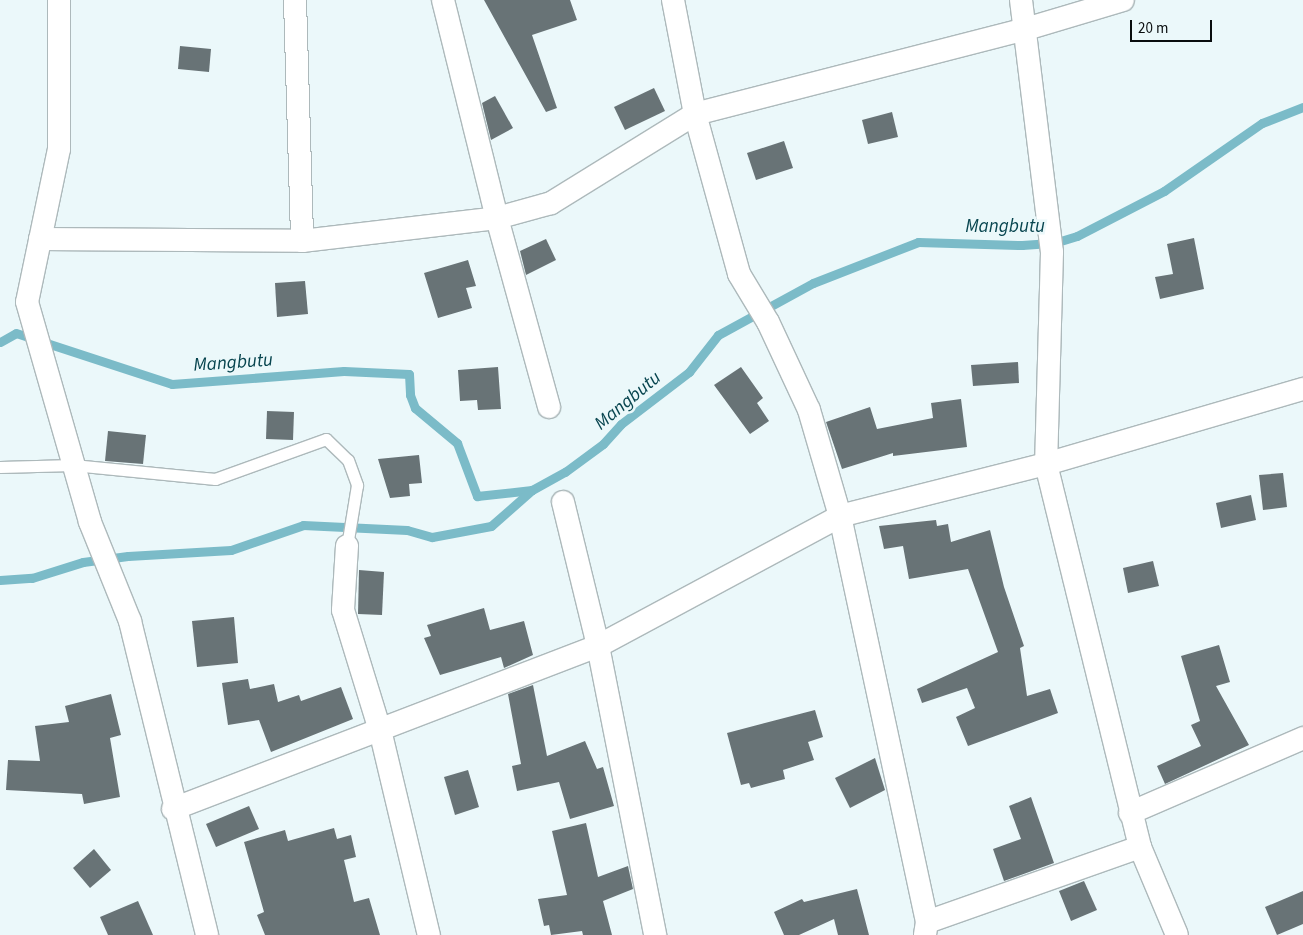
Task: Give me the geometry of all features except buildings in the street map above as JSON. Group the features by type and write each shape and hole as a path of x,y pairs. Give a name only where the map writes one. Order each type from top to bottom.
{"street":[{"path":"60,0 59,149 27,302 90,522 130,621 174,809 207,935"},
{"path":"295,0 302,241"},
{"path":"443,0 497,218 549,407"},
{"path":"673,0 695,114 739,274 762,313 809,410 840,516 926,929 1140,847"},
{"path":"1021,0 1052,252 1046,464 1130,813 1140,847 1177,935"},
{"path":"40,239 302,241 497,218 551,203 695,114 1026,29 1123,0"},
{"path":"174,809 598,646 840,516 1046,464 1303,389"},
{"path":"563,502 598,646 655,935"},
{"path":"347,546 343,610 380,730 429,935"},
{"path":"1130,813 1303,738"}],"lane":[{"path":"0,467 74,466 215,480 326,439 348,460 357,485 347,546"}],"waterway":[{"name":"Mangbutu","path":"0,342 16,333 172,384 344,371 409,374 410,395 415,408 457,443 477,496 532,490 565,472 603,444 621,424 689,372 718,335 813,283 918,242 1022,245 1054,243 1077,236 1164,191 1262,123 1303,107"},
{"path":"0,580 32,578 83,562 128,556 231,550 303,525 407,530 432,537 491,526 532,490"}]}
